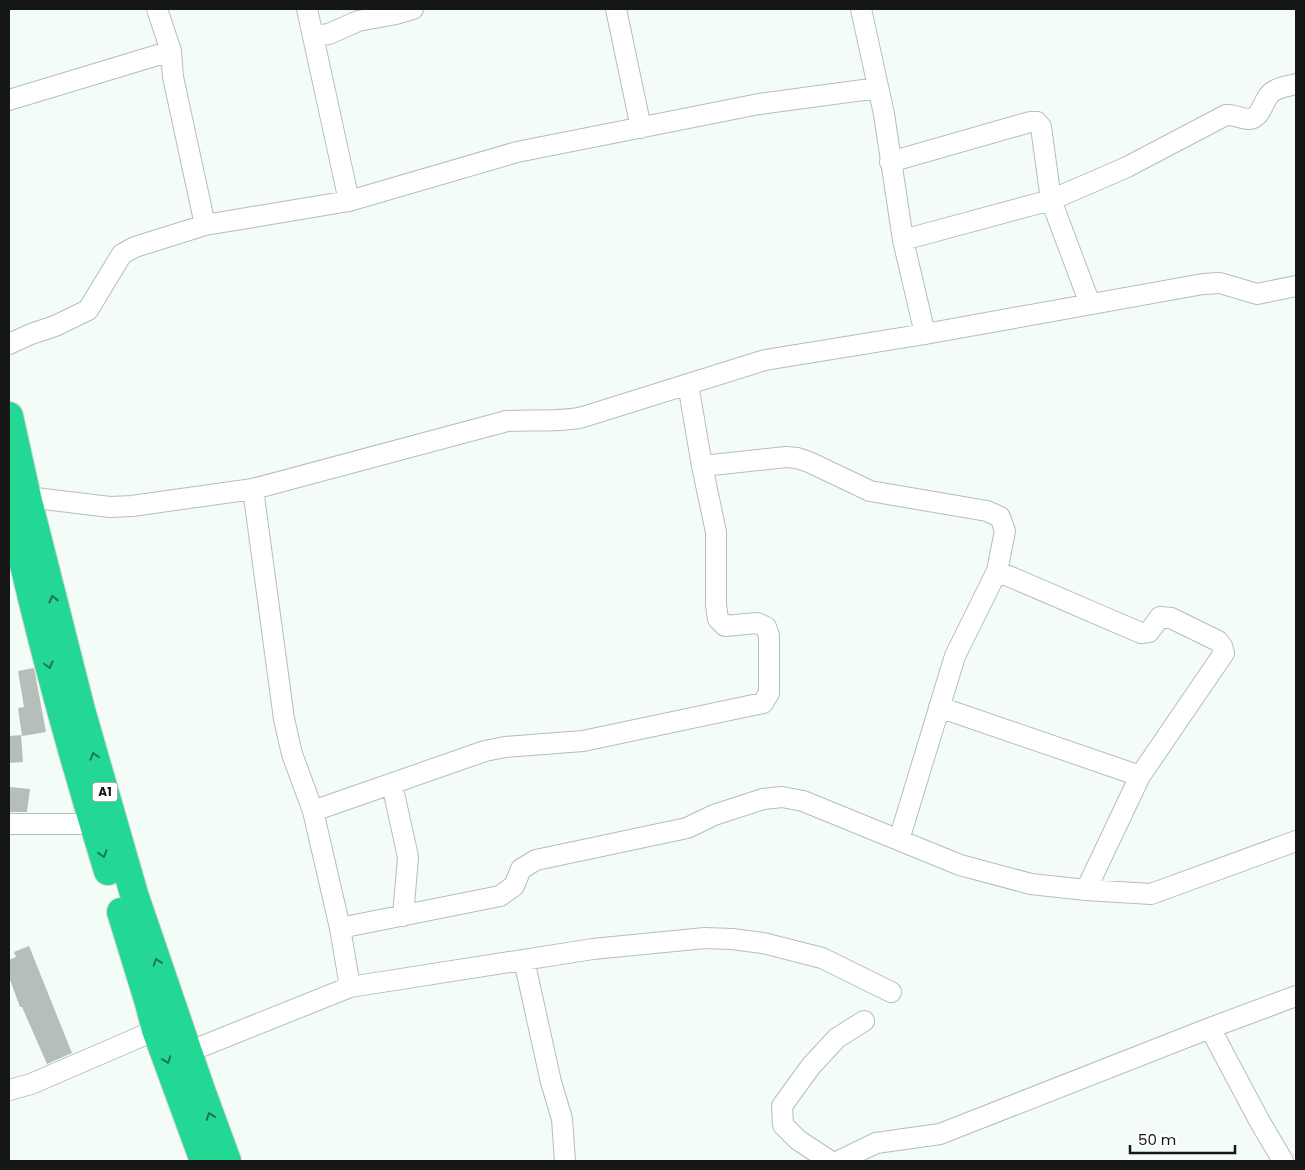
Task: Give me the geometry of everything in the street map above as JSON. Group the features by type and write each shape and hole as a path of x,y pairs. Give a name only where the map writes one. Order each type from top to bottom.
{"highway":[{"name":"A1","path":"9,416 28,587 93,824 156,1030 204,1161"},
{"name":"A1","path":"18,498 134,894 227,1161"}],"street":[{"path":"157,9 171,51 173,77 205,224"},
{"path":"307,9 349,201"},
{"path":"313,36 329,34 358,21 412,9"},
{"path":"616,9 641,128"},
{"path":"861,9 884,114 903,240 925,334"},
{"path":"9,100 171,51"},
{"path":"903,240 1051,200 1127,167 1226,115 1234,114 1248,119 1255,117 1261,110 1267,96 1274,90 1296,84"},
{"path":"9,344 55,326 88,310 122,254 135,247 205,224 349,201 517,152 759,104 878,88"},
{"path":"890,162 1030,122 1037,122 1041,127 1051,200 1090,304"},
{"path":"18,498 110,506 132,506 253,489 507,421 527,419 570,420 583,417 765,360 925,334 1203,284 1220,283 1257,294 1296,286"},
{"path":"313,811 485,751 505,747 583,741 763,703 769,693 769,636 766,627 757,623 725,626 718,619 716,605 716,532 688,384"},
{"path":"702,466 786,457 797,458 870,490 987,510 1000,517 1005,531 997,571 955,656 899,840"},
{"path":"253,489 284,719 292,754 313,811 340,928 350,987"},
{"path":"997,571 1141,633 1149,632 1160,617 1171,618 1218,641 1224,653 1140,776 1086,890"},
{"path":"939,707 1140,776"},
{"path":"392,784 408,857 403,916"},
{"path":"340,928 500,896 514,886 521,869 536,860 687,828 714,815 763,799 782,797 803,801 960,865 1031,884 1086,890 1151,894 1296,841"},
{"path":"9,824 93,824"},
{"path":"188,1052 350,987 593,949 705,938 763,943 822,958 891,992"},
{"path":"524,960 551,1082 562,1119 565,1161"},
{"path":"839,1161 876,1143 940,1134 1296,996"},
{"path":"830,1161 798,1140 783,1124 782,1106 811,1066 837,1038 864,1021"},
{"path":"1210,1028 1283,1161"},
{"path":"9,1090 31,1084 156,1030"}],"building":[{"path":"34,668 46,732 22,736 18,708 24,707 18,671"},
{"path":"21,735 23,762 9,763 9,736"},
{"path":"9,787 30,789 27,812 9,812"},
{"path":"29,946 72,1053 47,1064 22,1007 20,1007 9,977 9,960 16,957 14,952"}]}
